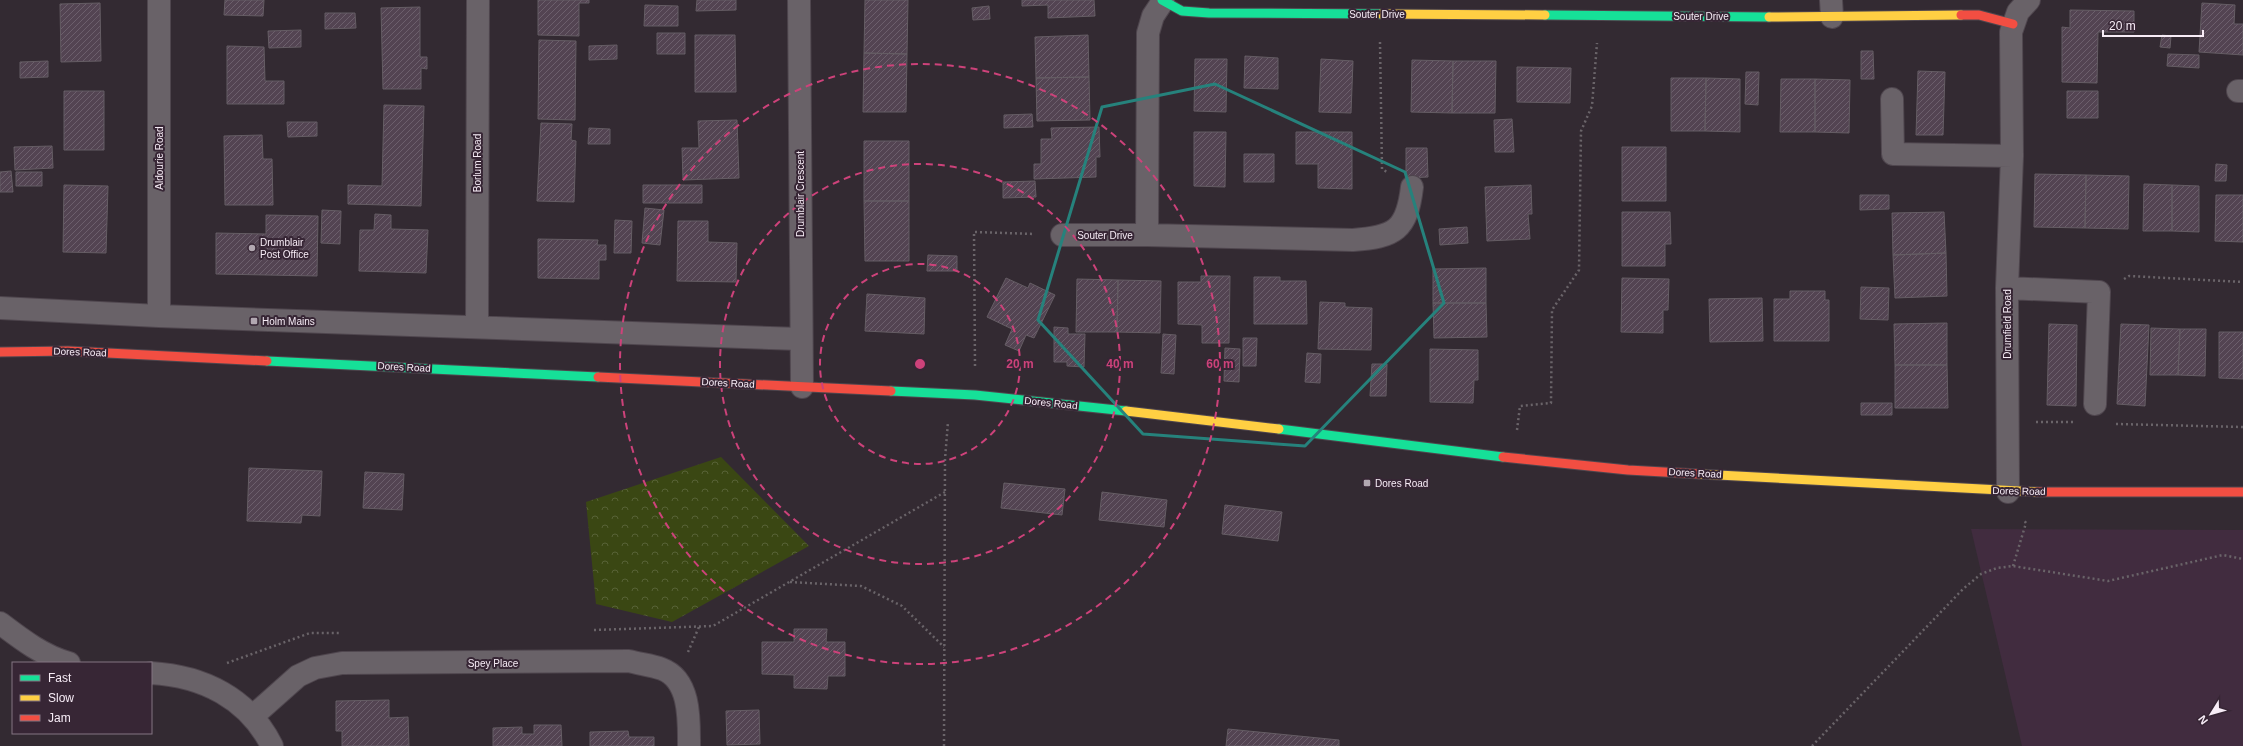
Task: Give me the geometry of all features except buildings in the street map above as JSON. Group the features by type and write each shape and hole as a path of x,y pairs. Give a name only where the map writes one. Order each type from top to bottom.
{"main road":[{"name":"Souter Drive","path":"1163,0 1182,11 1209,13 1599,15 1831,8 1978,15 2013,24"},
{"name":"Dores Road","path":"0,352 68,350 975,395 1182,417 1514,458 1628,470 2008,492 2243,492"}],"street":[{"name":"Aldourie Road","path":"159,316 160,0"},
{"name":"Borlum Road","path":"477,326 478,0"},
{"name":"Drumblair Crescent","path":"799,0 800,339 802,387"},
{"name":"Souter Drive","path":"1147,235 1148,33 1152,16 1163,0"},
{"name":"Drumfield Road","path":"2008,492 2007,288 2012,156 2011,39 2013,24 2018,12 2029,0"},
{"path":"1892,99 1894,154 2012,156"},
{"name":"Souter Drive","path":"1062,235 1147,235 1353,240 1380,238 1399,227 1410,208 1412,187"},
{"path":"2007,288 2099,292 2095,404"},
{"path":"0,308 159,316 477,326 800,339"},
{"path":"0,623 21,640 56,659 66,662"},
{"name":"Spey Place","path":"253,716 298,676 315,668 342,663 629,661 663,669 677,680 686,698 689,720 689,746"},
{"path":"152,673 186,677 212,686 234,699 253,716 272,746"}],"path":[{"path":"1379,14 1382,169 1412,187"},
{"path":"1514,458 1520,406 1550,403 1552,310 1579,270 1581,131 1592,106 1599,15"},
{"path":"975,395 974,232 1062,235"},
{"path":"2099,292 2129,276 2243,282"},
{"path":"944,746 945,492 950,394"},
{"path":"2007,422 2079,423"},
{"path":"2110,424 2243,427"},
{"path":"588,630 713,626 945,492"},
{"path":"2008,492 2026,523 2012,566"},
{"path":"1812,746 1963,589 1981,574 1997,568 2012,566 2108,581 2223,555 2243,560"},
{"path":"790,582 861,586 902,606 945,647"},
{"path":"212,686 223,665 310,633 342,633"}],"highlighted area":[{"path":"1215,84 1405,172 1444,303 1305,446 1143,434 1038,320 1102,107"}],"shaded area":[{"path":"1971,529 2243,530 2243,746 2022,746"}],"green space":[{"path":"721,457 809,546 672,622 596,604 586,502"}],"traffic: fast":[{"path":"1162,0 1182,11 1209,13 1381,14"},
{"path":"1545,15 1769,17"},
{"path":"267,361 598,377"},
{"path":"891,391 975,395 1126,411"},
{"path":"1279,429 1503,457"}],"traffic: slow":[{"path":"1381,14 1545,15"},
{"path":"1769,17 1961,15"},
{"path":"1126,411 1279,429"},
{"path":"1699,474 2037,492"}],"traffic: jam":[{"path":"1961,15 1979,15 2013,24"},
{"path":"0,352 68,351 267,361"},
{"path":"598,377 891,391"},
{"path":"1503,457 1628,470 1699,474"},
{"path":"2037,492 2243,492"}],"place":[{"name":"Drumblair Post Office","path":"252,248"},
{"name":"Holm Mains","path":"254,321"},
{"name":"Dores Road","path":"1367,483"}]}
